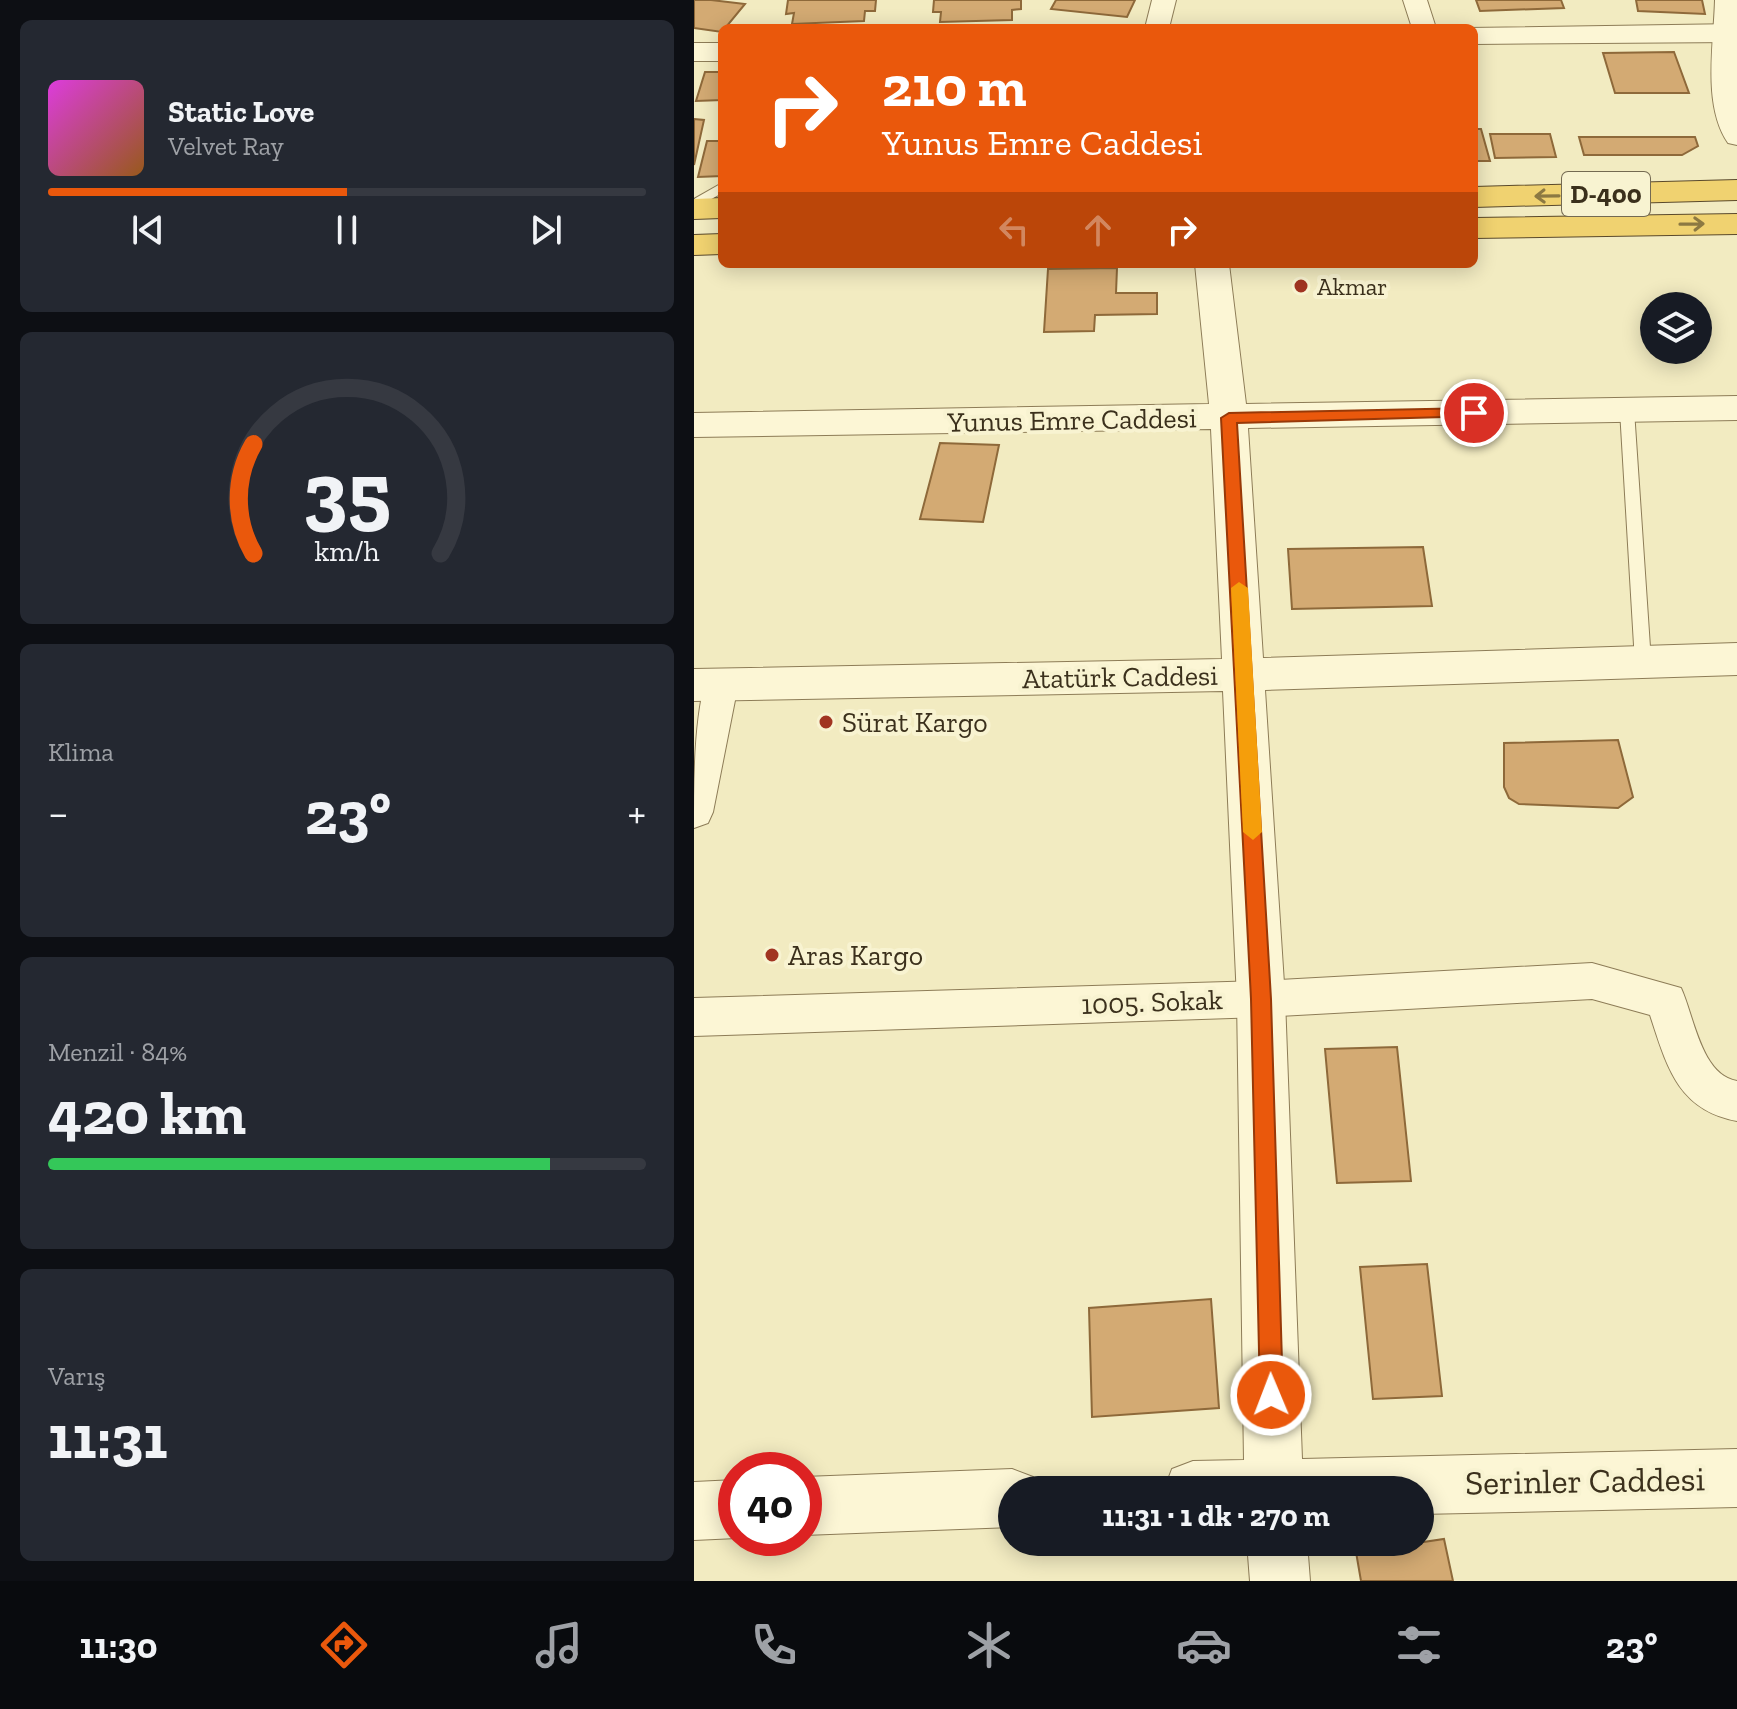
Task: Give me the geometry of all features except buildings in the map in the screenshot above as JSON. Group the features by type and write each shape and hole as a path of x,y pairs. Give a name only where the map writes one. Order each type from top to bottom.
{"highway":[{"name":"D-400","path":"1478,197 1737,190"},
{"path":"694,207 718,208"},
{"name":"D-400","path":"1478,228 1737,224"},
{"path":"694,245 718,244"}],"street":[{"path":"1158,24 1164,0"},
{"path":"1415,0 1423,24"},
{"path":"1727,0 1733,33 1726,98 1737,137"},
{"path":"1478,35 1733,33"},
{"path":"694,52 718,52"},
{"path":"1212,268 1229,418 1245,675 1261,999 1274,1476"},
{"name":"Yunus Emre Caddesi","path":"694,425 1737,408"},
{"name":"Atatürk Caddesi","path":"707,685 1245,675 1737,659"},
{"path":"694,812 707,685"},
{"name":"1005. Sokak","path":"694,1017 1261,999 1592,981 1666,1001 1701,1086 1727,1101 1737,1101"},
{"name":"Serinler Caddesi","path":"1434,1496 1737,1478"},
{"path":"822,1505 998,1499"},
{"path":"694,1511 718,1510"},
{"path":"1278,1556 1280,1581"}],"lane":[{"path":"694,207 718,190"},
{"path":"1627,410 1643,662"}],"slow traffic":[{"path":"1239,588 1253,832"}],"place":[{"name":"Akmar","path":"1301,286"},
{"name":"Sürat Kargo","path":"826,722"},
{"name":"Aras Kargo","path":"772,955"}],"route":[{"path":"1271,1395 1261,999 1229,418 1474,413"}]}
